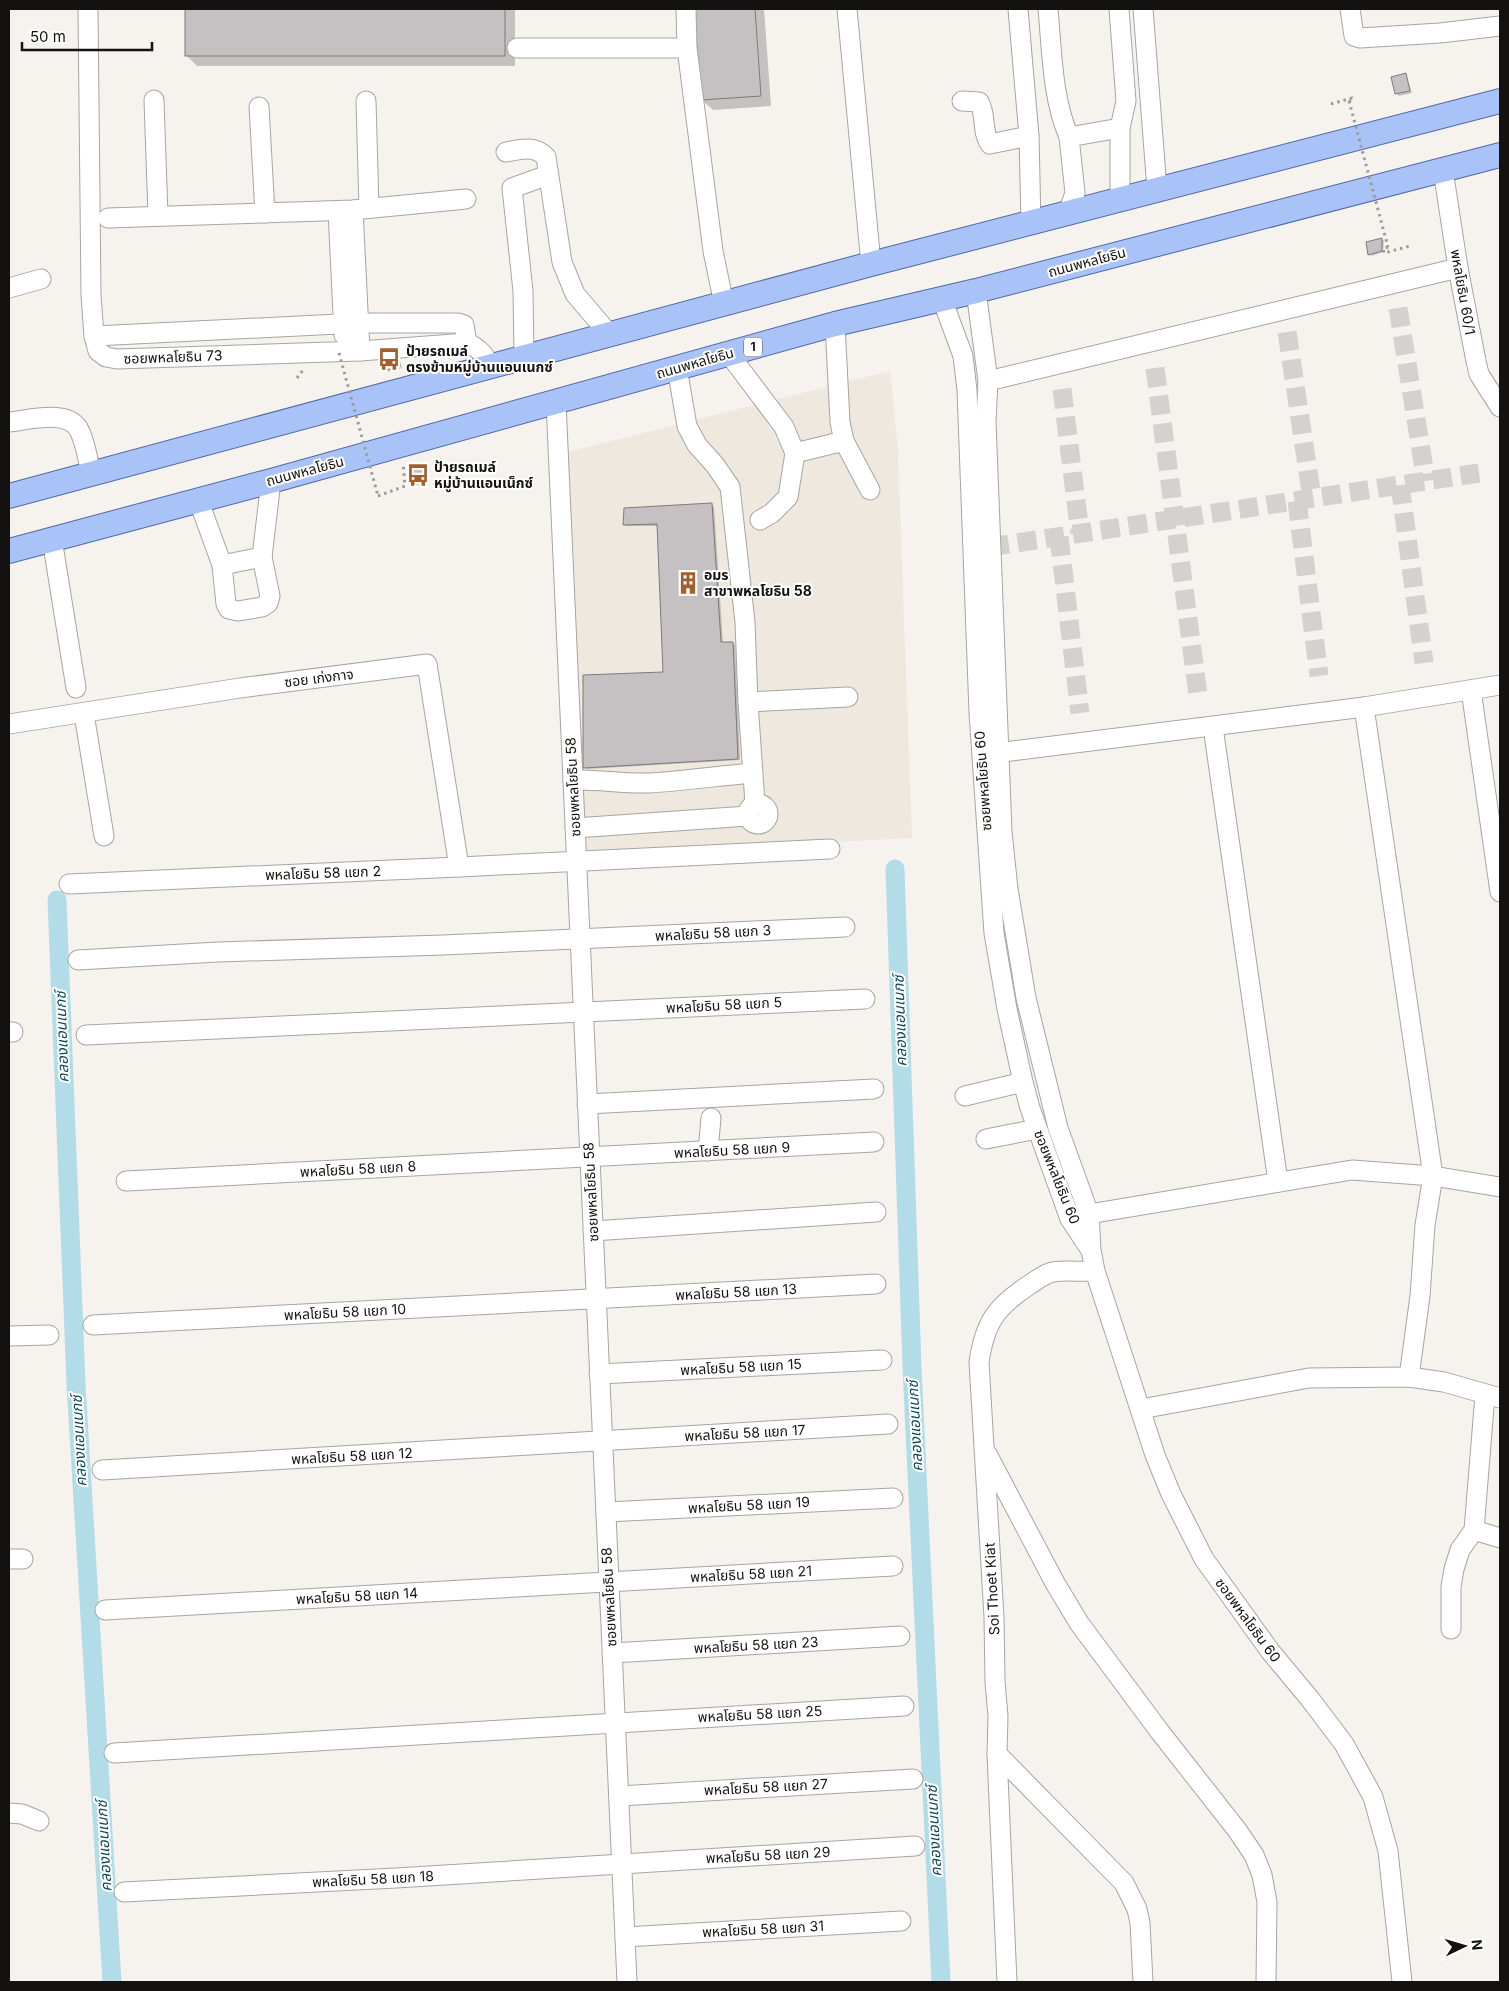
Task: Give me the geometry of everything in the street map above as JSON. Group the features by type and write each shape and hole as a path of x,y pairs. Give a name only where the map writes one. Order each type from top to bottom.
{"main road":[{"path":"9,496 871,264 1031,224 1120,198 1500,100"},
{"name":"ถนนพหลโยธิน","path":"9,550 271,481 835,324 976,291 1500,155"}],"street":[{"name":"ซอยพหลโยธิน 73","path":"88,9 91,295 94,336 98,351 106,357 118,359 348,352 468,343"},
{"path":"686,9 687,48 713,251 724,304"},
{"path":"846,9 871,264"},
{"path":"1018,9 1029,136 1031,224"},
{"path":"1048,9 1057,95 1061,118 1069,137 1075,193 1068,213"},
{"path":"1119,9 1126,101 1120,128 1120,198"},
{"path":"1143,9 1157,189"},
{"path":"1350,9 1354,36 1360,38 1440,33 1500,26"},
{"path":"517,48 687,48"},
{"path":"154,100 158,216"},
{"path":"962,101 979,102 983,108 985,137 990,144 1029,136"},
{"path":"348,352 351,324 353,210 366,102"},
{"path":"259,107 266,212"},
{"path":"1069,137 1120,128"},
{"path":"506,152 527,148 540,150 546,157 562,262 576,294 610,335"},
{"name":"พหลโยธิน 60/1","path":"1443,170 1458,268 1479,374 1500,407"},
{"path":"524,357 524,291 512,188 548,175"},
{"path":"108,218 353,210 466,200"},
{"path":"988,381 1458,268"},
{"path":"9,288 41,279"},
{"name":"ซอยพหลโยธิน 60","path":"976,291 988,381 986,422 988,713"},
{"name":"ซอยพหลโยธิน 60","path":"942,299 963,356 967,390 988,713 994,933 1022,1082 1070,1219 1091,1250"},
{"path":"94,336 351,324 458,322 464,325 468,343 476,346 484,354 491,367"},
{"path":"835,324 840,422 844,440 870,490"},
{"path":"728,354 784,427 795,453 788,497 772,514 760,520"},
{"path":"575,828 752,810 745,622 730,488 715,465 697,445 687,426 677,368"},
{"path":"1479,374 1500,380"},
{"name":"ซอยพหลโยธิน 58","path":"556,402 627,1982"},
{"path":"9,422 55,417 65,418 73,422 80,431 91,474"},
{"path":"795,453 844,440"},
{"path":"198,499 222,565 226,604 229,609 238,611 262,607 268,603 270,596 262,557 271,481"},
{"path":"52,539 76,688"},
{"path":"222,565 262,557"},
{"name":"ซอย เก่งกาจ","path":"9,724 84,714 240,688 427,664 459,867"},
{"path":"990,754 1364,707 1500,685"},
{"path":"1471,690 1500,892"},
{"path":"748,702 848,697"},
{"path":"1364,707 1433,1176 1425,1225 1420,1296 1409,1377"},
{"path":"84,714 104,836"},
{"path":"1213,727 1278,1182"},
{"name":"ซอยพหลโยธิน 60","path":"990,754 1002,832 1008,889 1026,998 1058,1128 1089,1214 1091,1250 1095,1271 1140,1409 1170,1494 1204,1559 1270,1651 1344,1744 1373,1797 1388,1851 1402,1982"},
{"path":"573,780 595,779 609,782 649,783 752,773"},
{"name":"พหลโยธิน 58 แยก 2","path":"69,884 830,849"},
{"name":"พหลโยธิน 58 แยก 3","path":"78,960 218,952 443,946 845,927"},
{"name":"พหลโยธิน 58 แยก 5","path":"86,1035 865,999"},
{"path":"965,1096 1022,1082"},
{"path":"587,1104 874,1089"},
{"path":"708,1151 712,1118"},
{"path":"986,1139 1037,1128"},
{"name":"พหลโยธิน 58 แยก 9","path":"590,1157 874,1142"},
{"name":"พหลโยธิน 58 แยก 8","path":"126,1181 590,1157"},
{"path":"1070,1219 1089,1214 1352,1170 1433,1176 1500,1187"},
{"path":"593,1231 876,1212"},
{"name":"Soi Thoet Kiat","path":"1007,1982 997,1754 998,1716 995,1682 994,1617 979,1362 982,1339 988,1326 999,1309 1013,1296 1051,1272 1095,1271"},
{"name":"พหลโยธิน 58 แยก 13","path":"596,1299 876,1284"},
{"name":"พหลโยธิน 58 แยก 10","path":"93,1325 596,1299"},
{"path":"9,1336 49,1335"},
{"name":"พหลโยธิน 58 แยก 15","path":"599,1374 882,1360"},
{"path":"1140,1409 1309,1378 1409,1377 1444,1382 1493,1396 1474,1530 1460,1550 1450,1587 1451,1629"},
{"name":"พหลโยธิน 58 แยก 17","path":"602,1442 888,1424"},
{"name":"พหลโยธิน 58 แยก 12","path":"102,1470 602,1442"},
{"path":"985,1451 1078,1623 1237,1830 1254,1855 1262,1875 1267,1902 1266,1982"},
{"name":"พหลโยธิน 58 แยก 19","path":"606,1512 893,1498"},
{"path":"1474,1530 1500,1538"},
{"name":"พหลโยธิน 58 แยก 21","path":"609,1582 893,1566"},
{"name":"พหลโยธิน 58 แยก 14","path":"105,1610 609,1582"},
{"name":"พหลโยธิน 58 แยก 23","path":"612,1653 900,1636"},
{"name":"พหลโยธิน 58 แยก 25","path":"114,1753 904,1706"},
{"path":"997,1754 1124,1883 1137,1909 1140,1923 1143,1982"},
{"name":"พหลโยธิน 58 แยก 27","path":"619,1796 913,1778"},
{"path":"9,1814 22,1814 39,1821"},
{"name":"พหลโยธิน 58 แยก 29","path":"622,1864 915,1846"},
{"name":"พหลโยธิน 58 แยก 18","path":"124,1892 622,1864"},
{"name":"พหลโยธิน 58 แยก 31","path":"625,1937 901,1921"}],"path":[{"path":"1331,104 1351,100 1388,247 1383,249 1384,253 1410,246"},
{"path":"348,352 378,496 405,486 401,445"}],"shaded area":[{"path":"890,371 898,450 912,838 584,855 567,452"}],"building":[{"path":"185,9 505,9 505,56 185,56"},
{"path":"694,9 755,9 761,96 701,100"},
{"path":"1406,73 1410,91 1395,94 1391,77"},
{"path":"1382,238 1382,251 1368,255 1366,242"},
{"path":"396,349 400,366 384,371 380,354"},
{"path":"423,466 427,481 412,484 409,470"},
{"name":"อมร สาขาพหลโยธิน 58","path":"712,503 721,642 733,642 738,759 583,768 583,675 663,672 657,524 623,525 624,508"}],"waterway":[{"name":"คลองแอนเนกซ์","path":"895,869 912,1367 941,1982"},
{"name":"คลองแอนเนกซ์","path":"57,900 76,1384 112,1982"}],"tunnel":[{"path":"1398,308 1426,481"},
{"path":"1287,332 1312,498"},
{"path":"1155,368 1198,695"},
{"path":"1062,389 1080,533"},
{"path":"990,547 1479,473"},
{"path":"1400,485 1424,663"},
{"path":"1297,501 1319,676"},
{"path":"1059,537 1080,713"}],"place":[{"name":"ป้ายรถเมล์ ตรงข้ามหมู่บ้านแอนเนกซ์","path":"389,359"},
{"name":"ป้ายรถเมล์ หมู่บ้านแอนเน็กซ์","path":"418,475"},
{"name":"อมร สาขาพหลโยธิน 58","path":"688,583"}]}
